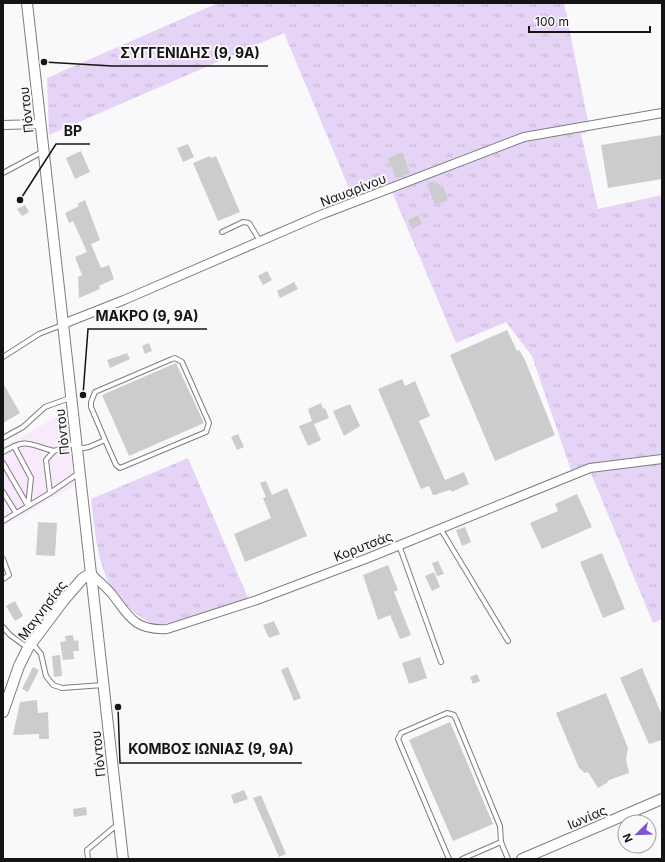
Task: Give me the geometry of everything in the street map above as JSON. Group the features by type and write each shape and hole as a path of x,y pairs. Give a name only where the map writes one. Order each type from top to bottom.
{"street":[{"name":"Πόντου","path":"27,3 123,859"},
{"name":"Ναυαρίνου","path":"63,324 124,300 323,214 524,138 662,113"},
{"path":"3,125 41,124"},
{"name":"Κορυτσάς","path":"91,573 108,589 130,619 139,625 152,629 167,629 257,600 590,468 662,459"},
{"name":"Μαγνησίας","path":"3,712 19,666 30,646 67,595 82,579 91,573"},
{"name":"Ιωνίας","path":"522,859 662,799"}],"lane":[{"path":"3,173 44,151"},
{"path":"222,232 243,222 250,223 260,242"},
{"path":"3,357 39,334 63,324"},
{"path":"172,358 179,360 184,366 209,423 206,432 120,468 116,465 104,440 91,407 91,402 95,392 172,358"},
{"path":"3,438 23,427 45,407 72,398"},
{"path":"3,452 24,443 38,444 54,451 77,446 89,447 104,440"},
{"path":"14,446 31,478 28,506"},
{"path":"50,493 46,460 54,451"},
{"path":"3,463 28,506"},
{"path":"3,520 50,493 80,472"},
{"path":"3,492 16,513"},
{"path":"440,528 508,641"},
{"path":"399,545 441,662"},
{"path":"3,559 9,575 3,579"},
{"path":"3,627 10,635 30,646 40,654 46,676 53,685 62,688 104,685"},
{"path":"449,859 398,739 401,733 444,714 450,713 456,719 500,826 501,842 508,859"},
{"path":"88,859 87,850 119,824"},
{"path":"462,859 501,842"}],"shaded area":[{"path":"66,411 74,486 3,526 3,448"}],"green space":[{"path":"218,3 564,3 590,131 581,134 598,209 662,195 662,619 653,623 587,464 571,470 532,356 506,322 456,343 390,187 354,200 284,33 49,135 47,78"},
{"path":"188,458 249,600 157,626 138,615 123,602 112,589 100,557 91,499"}],"building":[{"path":"662,135 662,179 608,188 601,145"},
{"path":"188,144 194,157 183,162 177,148"},
{"path":"81,151 90,172 75,179 66,158"},
{"path":"402,152 410,173 396,178 388,158"},
{"path":"210,156 211,158 216,156 240,212 218,221 193,163"},
{"path":"434,181 437,188 443,186 448,200 435,205 427,184"},
{"path":"85,200 100,240 91,244 101,268 109,265 114,279 99,286 100,289 79,298 78,277 82,275 75,257 87,252 73,221 69,223 65,213 79,206 77,204"},
{"path":"25,205 29,212 22,216 17,209"},
{"path":"418,215 422,224 412,229 408,220"},
{"path":"267,271 272,280 263,285 258,276"},
{"path":"294,282 298,289 280,298 277,291"},
{"path":"507,330 517,351 519,350 525,360 555,435 495,461 450,355"},
{"path":"149,343 152,351 145,354 142,346"},
{"path":"127,353 130,359 110,368 107,360"},
{"path":"176,363 204,423 129,456 102,395"},
{"path":"402,379 405,386 415,381 430,416 419,421 445,480 464,472 469,484 452,492 451,490 435,495 433,495 429,486 421,489 378,389"},
{"path":"3,383 20,413 3,423"},
{"path":"321,403 329,418 314,424 321,440 308,446 299,426 312,421 308,409"},
{"path":"350,404 360,426 344,436 333,411"},
{"path":"238,434 244,447 237,450 231,437"},
{"path":"266,481 272,495 287,488 307,536 245,562 234,534 271,518 263,498 266,497 260,483"},
{"path":"577,494 592,527 542,549 530,523 558,511 555,504"},
{"path":"38,522 57,523 55,556 36,555"},
{"path":"465,527 471,542 462,546 456,530"},
{"path":"602,553 625,609 603,618 580,562"},
{"path":"438,561 444,574 437,576 432,563"},
{"path":"388,565 398,590 394,592 411,635 400,639 390,615 378,620 363,575"},
{"path":"434,572 440,587 432,591 425,576"},
{"path":"15,601 23,616 15,621 6,606"},
{"path":"274,621 280,634 269,638 263,625"},
{"path":"73,635 74,641 78,640 79,651 73,651 74,659 63,660 60,642 66,641 65,636"},
{"path":"60,655 62,676 54,677 52,656"},
{"path":"420,657 427,678 409,684 402,663"},
{"path":"33,667 39,670 28,692 22,689"},
{"path":"288,667 301,698 294,701 281,670"},
{"path":"642,668 662,715 662,740 649,744 620,678"},
{"path":"477,674 480,681 473,684 470,677"},
{"path":"606,693 628,748 626,759 629,773 609,780 607,783 598,788 588,772 585,773 579,768 556,713"},
{"path":"37,700 38,713 48,712 49,739 39,739 39,734 13,735 20,702"},
{"path":"450,722 493,824 453,841 409,740"},
{"path":"244,790 248,799 234,804 231,795"},
{"path":"261,795 286,854 279,857 253,798"},
{"path":"86,807 87,815 74,817 73,809"}],"place":[{"name":"ΣΥΓΓΕΝΙΔΗΣ (9, 9Α)","path":"44,62"},
{"name":"BP","path":"20,200"},
{"name":"ΜΑΚΡΟ (9, 9Α)","path":"83,395"},
{"name":"ΚΟΜΒΟΣ ΙΩΝΙΑΣ (9, 9Α)","path":"118,707"}]}
